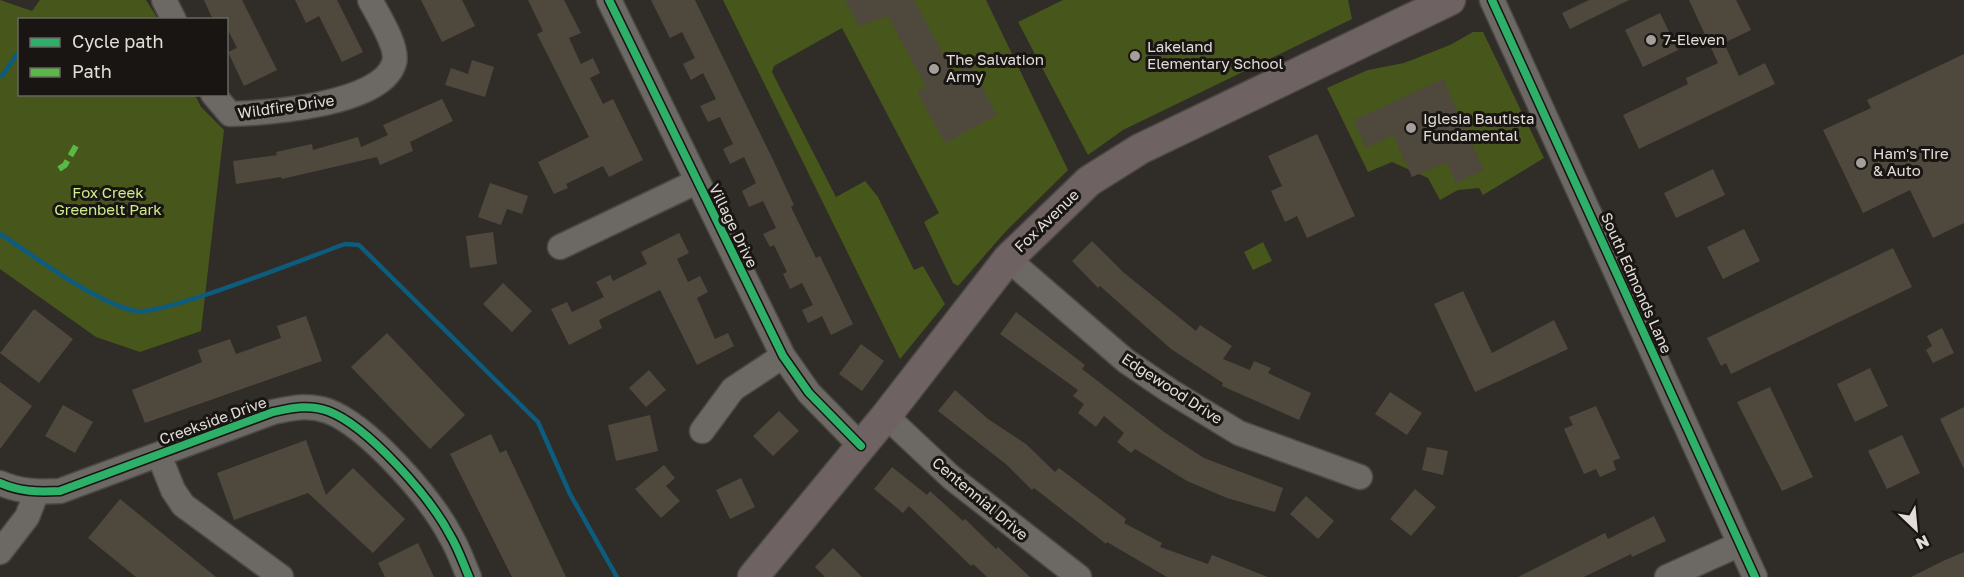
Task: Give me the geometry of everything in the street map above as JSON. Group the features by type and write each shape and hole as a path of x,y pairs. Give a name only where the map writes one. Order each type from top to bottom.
{"main road":[{"name":"Fox Avenue","path":"759,575 1008,259 1089,182 1140,149 1450,0"}],"street":[{"path":"164,0 173,18"},
{"name":"Wildfire Drive","path":"215,96 230,114 260,113 335,102 379,83 394,64 395,50 370,0"},
{"name":"Village Drive","path":"609,0 783,356 809,393 861,446"},
{"name":"South Edmonds Lane","path":"1492,0 1755,577"},
{"path":"560,247 696,182"},
{"name":"Edgewood Drive","path":"1008,259 1126,361 1170,391 1239,433 1360,477"},
{"path":"702,431 733,389 783,356"},
{"name":"Creekside Drive","path":"0,483 13,489 37,492 60,491 273,412 310,407 328,411 365,435 426,495 450,534 469,577"},
{"name":"Centennial Drive","path":"886,416 952,478 1079,577"},
{"path":"159,455 173,490 183,505 281,577"},
{"path":"0,552 27,517 37,492"},
{"path":"1667,577 1740,544"}],"green space":[{"name":"Fox Creek Greenbelt Park","path":"0,0 32,11 40,0 146,0 157,18 18,18 18,96 196,96 201,107 224,130 201,331 140,352 96,337 0,269"},
{"path":"723,0 986,0 1068,170 1006,231 958,286 953,283 924,222 939,213 842,28 774,66 772,72 836,197 865,181 878,197 914,270 923,266 945,304 900,359"},
{"name":"Lakeland Elementary School","path":"1063,0 1348,0 1352,19 1123,130 1088,155 1018,22"},
{"path":"1473,32 1483,32 1544,158 1483,195 1479,188 1458,190 1440,200 1428,178 1392,162 1368,172 1327,88 1368,70 1404,63 1450,45"},
{"path":"1263,242 1272,261 1253,270 1244,252"}],"building":[{"path":"204,0 242,0 277,70 244,86 228,52 237,48 228,30 228,18 212,18"},
{"path":"295,0 337,0 363,52 342,62 319,16 306,23"},
{"path":"421,0 462,0 475,26 442,42"},
{"path":"528,0 564,0 581,33 569,38 581,64 593,58 600,73 590,78 603,104 613,99 643,160 609,177 603,166 566,184 568,188 554,194 538,162 589,137 537,34 543,31"},
{"path":"651,0 695,0 775,164 794,205 791,207 816,258 820,256 853,324 831,335 822,316 808,323 802,310 813,305 802,283 790,289 783,274 787,272 774,245 770,247 763,234 776,228 763,201 749,207 742,191 756,183 744,157 730,164 723,149 733,144 720,117 708,122 700,106 716,99 703,73 691,80 683,64 695,58 682,32 670,38"},
{"name":"The Salvation Army","path":"845,0 914,0 953,73 970,64 997,115 945,143 917,92 926,87 888,16 859,26"},
{"path":"1589,0 1629,0 1570,29 1562,13"},
{"path":"1689,0 1736,0 1751,30 1724,43 1739,76 1765,63 1775,84 1639,149 1623,115 1688,84 1686,78 1718,63"},
{"name":"7-Eleven","path":"1660,13 1678,50 1643,67 1625,30"},
{"path":"1964,54 1964,223 1933,238 1910,190 1863,213 1823,130 1871,108 1867,100"},
{"path":"472,60 494,67 485,97 445,85 451,68 468,74"},
{"name":"Iglesia Bautista Fundamental","path":"1443,79 1484,170 1456,183 1447,162 1412,177 1393,135 1366,148 1354,120"},
{"path":"442,99 453,121 410,142 413,151 380,165 377,157 282,179 281,177 236,184 233,161 277,155 276,152 312,144 313,150 358,137 361,147 388,135 383,125"},
{"path":"1317,134 1355,216 1307,238 1297,216 1285,222 1271,191 1282,186 1268,156"},
{"path":"1713,169 1725,195 1676,218 1664,193"},
{"path":"490,183 528,196 522,214 507,209 501,225 478,217"},
{"path":"1744,229 1760,261 1723,279 1707,247"},
{"path":"493,232 497,264 470,268 466,236"},
{"path":"679,233 689,253 677,259 688,282 700,276 708,292 697,298 715,339 728,333 734,346 697,365 660,290 599,320 602,328 569,345 551,309 567,302 572,312 604,297 596,282 610,275 613,281 647,264 641,252"},
{"path":"1092,241 1123,272 1196,331 1200,325 1232,346 1223,359 1250,370 1254,361 1271,368 1268,373 1311,393 1299,420 1222,386 1223,383 1171,349 1100,286 1098,288 1072,261"},
{"path":"1893,248 1912,287 1731,374 1726,363 1721,366 1707,338"},
{"path":"503,283 532,311 512,332 483,304"},
{"path":"1463,291 1492,353 1554,320 1568,349 1475,392 1434,304"},
{"path":"34,309 73,339 39,383 0,353"},
{"path":"1016,312 1085,365 1082,369 1164,432 1204,458 1283,488 1275,512 1227,498 1187,481 1135,449 1131,453 1117,442 1124,433 1104,416 1096,427 1078,413 1084,404 1073,396 1078,390 1000,334"},
{"path":"306,316 322,361 145,423 132,390 202,362 198,350 230,339 236,354 281,338 277,326"},
{"path":"1942,328 1954,353 1933,363 1926,350 1932,346 1927,336"},
{"path":"387,333 465,415 430,449 351,367"},
{"path":"861,344 884,361 862,391 839,374"},
{"path":"1870,368 1888,406 1855,422 1837,384"},
{"path":"649,370 666,390 646,407 629,388"},
{"path":"0,382 32,406 0,449"},
{"path":"1770,387 1813,477 1782,491 1737,402"},
{"path":"955,390 988,419 1026,444 1055,472 1059,468 1126,519 1124,523 1162,543 1160,547 1208,564 1212,555 1268,577 1167,577 1107,542 1106,544 1034,488 1032,490 1007,465 938,411"},
{"path":"1390,392 1422,413 1407,435 1375,414"},
{"path":"63,405 93,422 75,453 45,436"},
{"path":"1596,406 1620,458 1613,461 1616,470 1600,477 1596,469 1584,474 1564,429 1573,425 1569,417"},
{"path":"1964,407 1964,469 1940,419"},
{"path":"779,411 799,431 773,456 753,436"},
{"path":"650,415 658,451 616,461 608,425"},
{"path":"491,434 500,453 506,450 566,577 512,577 450,454"},
{"path":"1902,435 1920,473 1887,489 1868,451"},
{"path":"306,440 326,495 353,468 405,519 373,553 308,493 234,520 217,473"},
{"path":"1427,447 1448,451 1443,475 1422,470"},
{"path":"664,465 675,478 666,486 680,501 661,518 635,489"},
{"path":"892,467 927,495 930,491 963,521 965,519 996,549 998,547 1030,577 987,577 973,564 971,566 909,506 903,513 874,489"},
{"path":"741,478 755,507 730,519 716,490"},
{"path":"1415,489 1436,507 1411,536 1390,519"},
{"path":"1306,496 1334,521 1318,539 1290,514"},
{"path":"120,499 216,577 136,577 88,538"},
{"path":"1654,516 1666,541 1632,557 1631,554 1584,577 1518,577 1605,533 1608,539"},
{"path":"418,543 434,577 385,577 378,563"},
{"path":"833,548 862,577 825,577 815,567"},
{"path":"1964,552 1964,577 1911,577 1943,561"}],"waterway":[{"path":"2,76 18,53"},
{"path":"0,234 84,289 135,311 174,305 345,244 359,245 538,422 570,494 617,577"}],"marked path":[{"path":"59,169 65,165 76,146"}],"cycle path":[{"path":"609,0 783,356 809,393 861,446"},
{"path":"1492,0 1755,577"},
{"path":"0,483 29,491 60,491 273,412 300,407 321,409 344,419 361,431 413,483 441,519 458,550 469,577"}],"place":[{"name":"7-Eleven","path":"1651,40"},
{"name":"Lakeland Elementary School","path":"1135,56"},
{"name":"The Salvation Army","path":"934,69"},
{"name":"Iglesia Bautista Fundamental","path":"1411,128"},
{"name":"Ham's Tire & Auto","path":"1861,163"}]}
